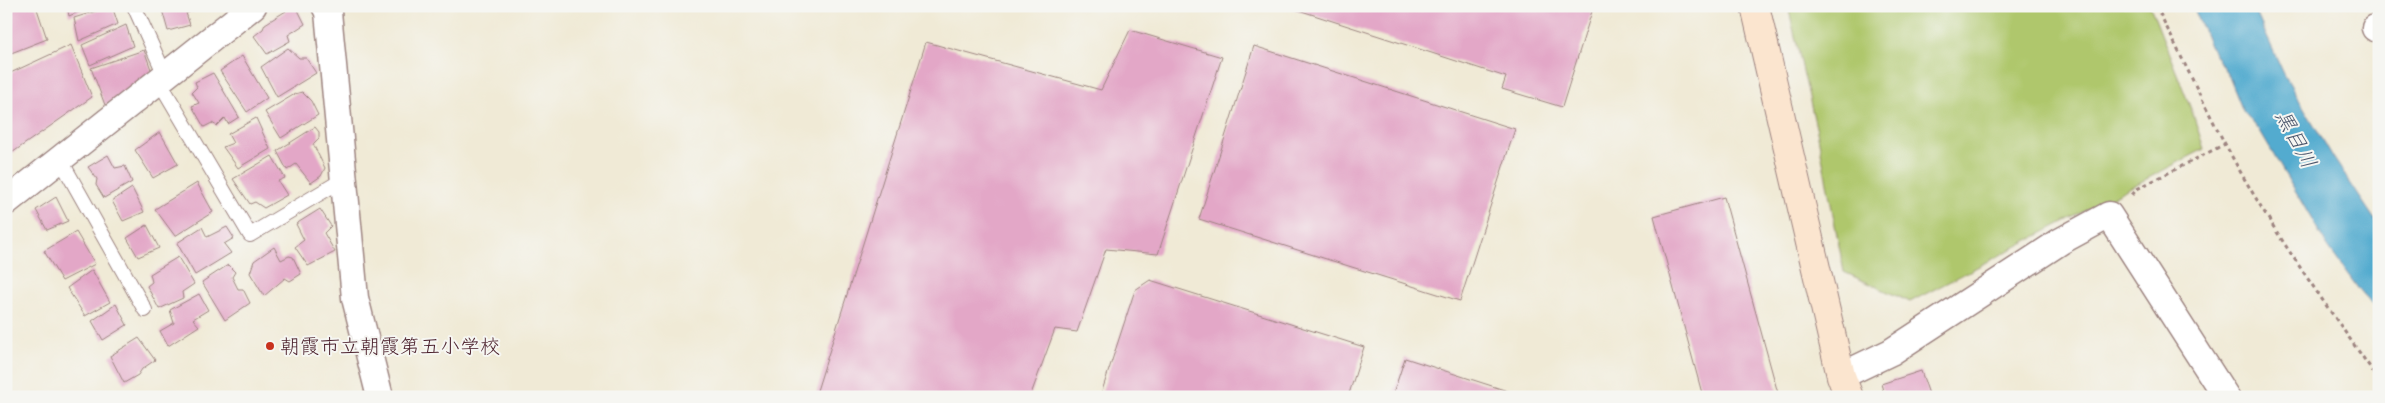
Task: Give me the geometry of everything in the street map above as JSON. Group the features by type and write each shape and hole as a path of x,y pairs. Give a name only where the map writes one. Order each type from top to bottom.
{"street":[{"path":"6,202 253,6"},
{"path":"325,6 328,12 356,298 380,397"},
{"path":"1755,6 1845,386 1891,352 2061,241 2109,215 2226,397"}],"lane":[{"path":"134,6 162,78 250,235 344,179"},
{"path":"60,159 145,310"}],"path":[{"path":"2156,6 2225,144 2283,243 2379,380"},
{"path":"2109,215 2138,189 2225,144"}],"green space":[{"path":"1788,6 2150,6 2193,114 2204,149 1910,302 1844,272 1818,136"}],"water":[{"name":"黒目川","path":"2193,6 2253,6 2284,74 2333,157 2379,226 2379,313 2360,291 2328,247 2259,130 2243,111 2230,79 2210,46"}],"building":[{"path":"6,6 36,6 47,39 6,55"},
{"path":"67,6 92,6 69,16"},
{"path":"112,6 118,24 79,41 74,18"},
{"path":"161,6 194,6 195,10 186,13 190,25 168,31"},
{"path":"284,6 296,6 305,24 288,35 290,41 267,54 254,36 263,29 265,24 286,11"},
{"path":"1286,6 1588,6 1593,8 1562,107 1502,89 1506,77"},
{"path":"126,25 133,46 90,65 82,45"},
{"path":"1130,30 1222,57 1158,254 1106,249 1077,332 1055,329 1030,397 815,397 926,42 1101,90"},
{"path":"71,45 92,97 6,157 6,75"},
{"path":"1254,46 1515,129 1460,301 1199,219"},
{"path":"288,48 299,58 306,58 316,73 277,97 261,67"},
{"path":"144,50 152,72 126,95 105,105 91,68"},
{"path":"242,56 267,98 247,112 220,71"},
{"path":"213,73 239,117 228,124 225,118 217,126 212,123 204,127 192,106 199,103 192,92 197,87 195,82"},
{"path":"302,92 311,101 318,115 281,138 265,112 295,94"},
{"path":"256,118 270,149 238,168 223,147 233,143 228,134"},
{"path":"315,127 319,132 319,138 313,144 325,168 321,176 311,183 296,164 287,170 277,151"},
{"path":"160,132 178,164 153,178 135,150"},
{"path":"108,155 115,168 125,166 132,182 104,198 96,185 97,179 88,167"},
{"path":"272,156 285,178 278,181 287,195 264,208 255,202 250,204 233,179"},
{"path":"197,183 213,212 175,236 155,209"},
{"path":"132,188 144,212 123,221 112,201"},
{"path":"56,197 68,221 47,230 36,210"},
{"path":"1724,197 1779,397 1703,397 1654,216"},
{"path":"320,209 331,226 324,233 335,252 308,266 295,247 304,240 296,224"},
{"path":"147,225 159,248 138,257 127,238"},
{"path":"202,227 207,237 227,227 234,238 224,244 231,253 195,275 177,243"},
{"path":"76,232 95,264 62,281 44,251"},
{"path":"274,247 281,260 289,256 293,257 301,274 290,281 285,278 264,296 250,273 254,261"},
{"path":"178,257 194,284 182,292 183,298 159,309 147,286 152,282 150,274"},
{"path":"228,265 235,272 232,277 238,289 243,289 250,303 225,320 202,282"},
{"path":"92,270 110,302 85,316 67,288"},
{"path":"1150,280 1364,347 1348,397 1100,397 1135,290"},
{"path":"199,294 208,310 193,319 199,326 168,346 160,331 174,323 170,310"},
{"path":"116,304 127,325 103,340 92,321"},
{"path":"139,338 155,360 142,369 138,375 124,383 110,356"},
{"path":"1405,358 1523,396 1523,397 1392,397"},
{"path":"1921,371 1930,397 1885,397 1881,384"}],"place":[{"name":"朝霞市立朝霞第五小学校","path":"270,346"}]}
